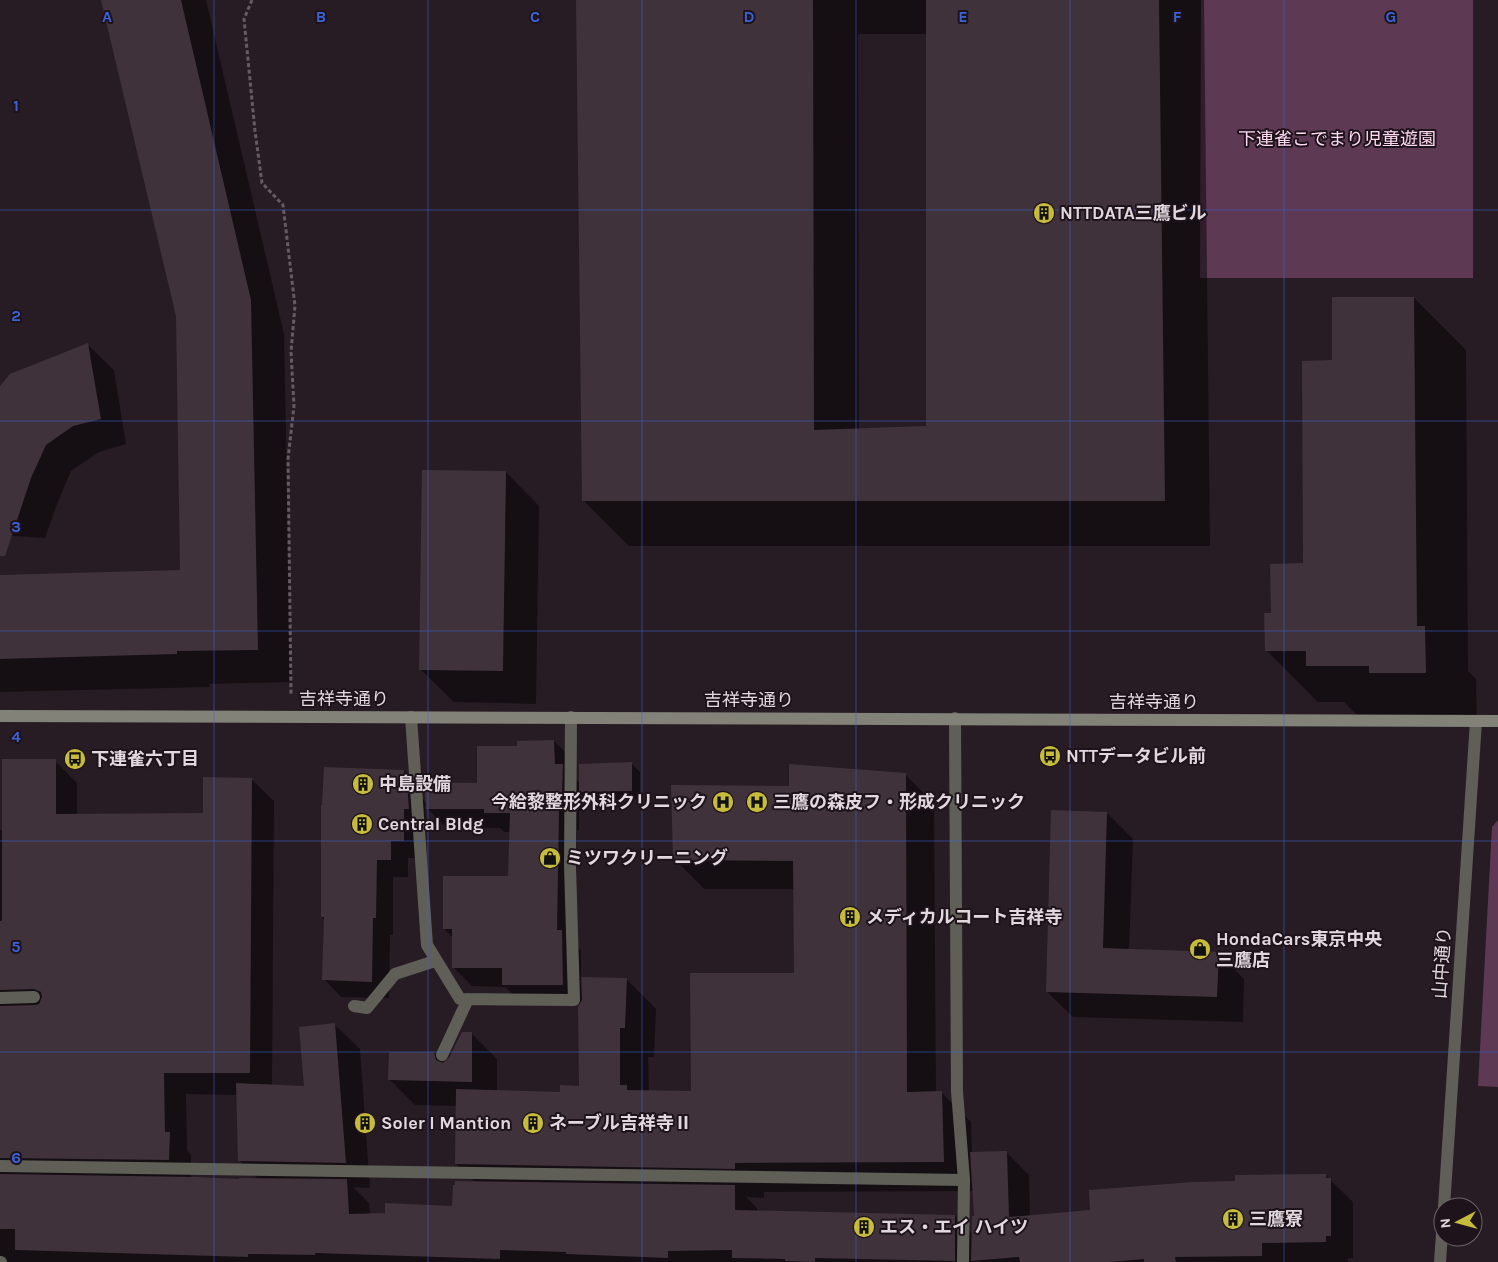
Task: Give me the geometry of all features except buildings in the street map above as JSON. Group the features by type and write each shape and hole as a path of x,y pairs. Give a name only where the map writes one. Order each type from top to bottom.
{"main road":[{"name":"吉祥寺通り","path":"0,716 1498,721"}],"street":[{"path":"411,717 426,945 435,961 460,999 574,1000 570,866 571,717"},
{"path":"955,718 957,1091 964,1180 963,1262"},
{"name":"山中通り","path":"1445,1197 1476,721"},
{"path":"354,1006 367,1008 396,974 435,961"},
{"path":"0,998 34,997"},
{"path":"442,1055 468,999"},
{"path":"0,1166 964,1180"},
{"path":"1440,1262 1441,1247"}],"path":[{"path":"252,0 244,19 262,183 283,205 295,306 291,352 294,406 288,459 290,717"}],"green space":[{"name":"下連雀こでまり児童遊園","path":"1201,0 1473,0 1473,278 1200,278"},
{"path":"1498,820 1498,1087 1478,1086 1492,827"}],"place":[{"name":"NTTDATA三鷹ビル","path":"1044,213"},
{"name":"NTTデータビル前","path":"1050,756"},
{"name":"下連雀六丁目","path":"75,759"},
{"name":"中島設備","path":"363,784"},
{"name":"今給黎整形外科クリニック","path":"723,802"},
{"name":"三鷹の森皮フ・形成クリニック","path":"757,802"},
{"name":"Central Bldg","path":"362,824"},
{"name":"ミツワクリーニング","path":"550,858"},
{"name":"メディカルコート吉祥寺","path":"850,917"},
{"name":"HondaCars東京中央 三鷹店","path":"1200,949"},
{"name":"Soler I Mantion","path":"365,1123"},
{"name":"ネーブル吉祥寺Ⅱ","path":"533,1123"},
{"name":"三鷹寮","path":"1233,1219"},
{"name":"エス・エイ ハイツ","path":"864,1227"}]}
